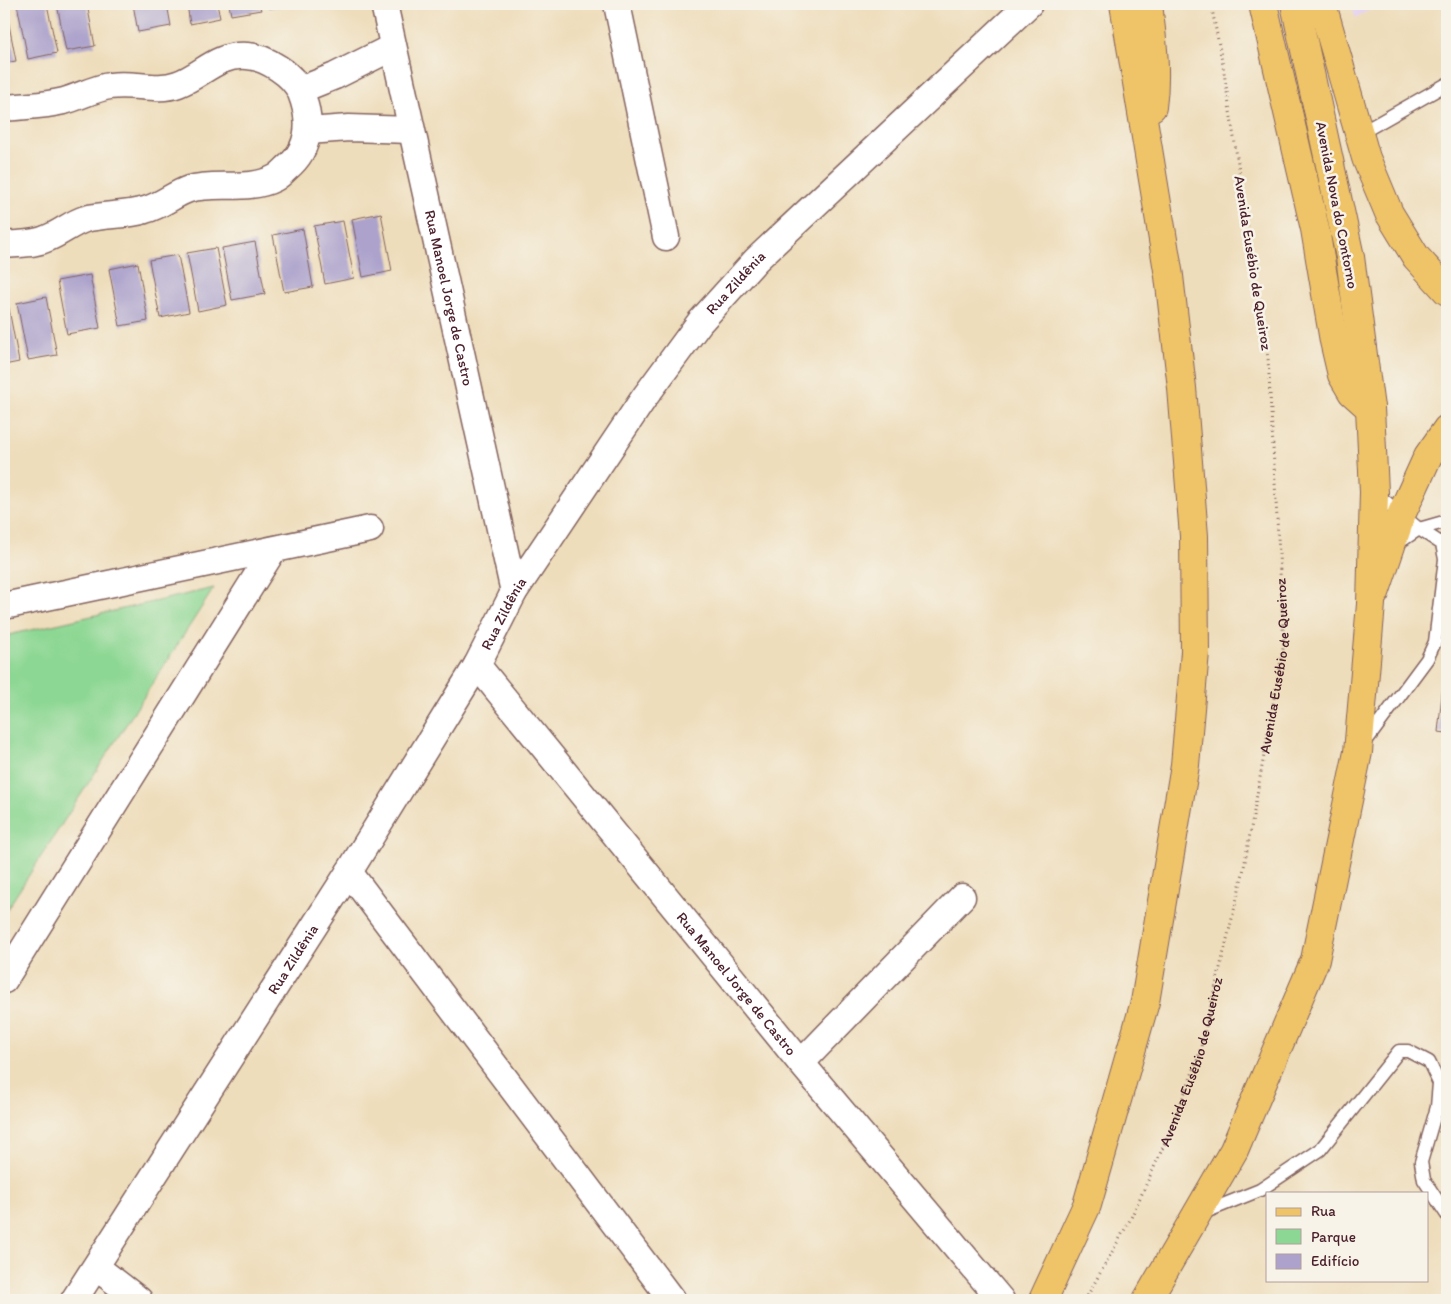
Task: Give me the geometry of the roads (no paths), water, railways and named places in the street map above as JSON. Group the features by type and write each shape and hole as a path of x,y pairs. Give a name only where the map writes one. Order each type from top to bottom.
{"main road":[{"path":"1043,1300 1087,1205 1145,1002 1185,765 1194,652 1194,536 1182,388 1169,276 1124,4"},
{"path":"1147,140 1155,86 1155,65 1148,4"},
{"path":"1147,1300 1234,1150 1315,960 1358,752 1371,604 1374,492 1370,408 1352,392 1342,375 1334,342 1315,229 1264,4"},
{"name":"Avenida Nova do Contorno","path":"1295,4 1350,257 1370,408"},
{"path":"1322,4 1366,158 1389,213 1416,257 1447,291"},
{"path":"1371,604 1388,550 1410,521 1428,456 1447,429"}],"street":[{"name":"Rua Manoel Jorge de Castro","path":"384,4 514,592"},
{"path":"617,4 666,237"},
{"name":"Rua Zildênia","path":"74,1300 349,872 477,665 514,592 644,398 700,322 756,260 1029,4"},
{"path":"300,90 335,76 394,47"},
{"path":"4,108 65,101 109,86 126,84 161,88 178,84 229,57 248,56 269,62 285,72 300,90 308,113 308,130 301,151 292,164 276,178 258,184 238,187 209,186 190,189 147,210 83,220 47,239 32,244 4,245"},
{"path":"308,130 349,128 411,130"},
{"path":"4,606 370,529"},
{"path":"4,980 273,550"},
{"name":"Rua Manoel Jorge de Castro","path":"477,665 801,1063 1001,1300"},
{"path":"349,872 672,1300"},
{"path":"801,1063 962,897"},
{"path":"96,1267 139,1300"}],"lane":[{"path":"1359,134 1447,84"},
{"path":"1358,752 1427,660 1435,642 1445,559 1445,541 1410,521 1374,492"},
{"path":"1410,521 1447,521"},
{"path":"1196,1216 1260,1190 1320,1150 1399,1051 1408,1051 1429,1062 1438,1083 1436,1113 1421,1162 1424,1180 1447,1214"},
{"path":"1436,1113 1447,1098"}]}
